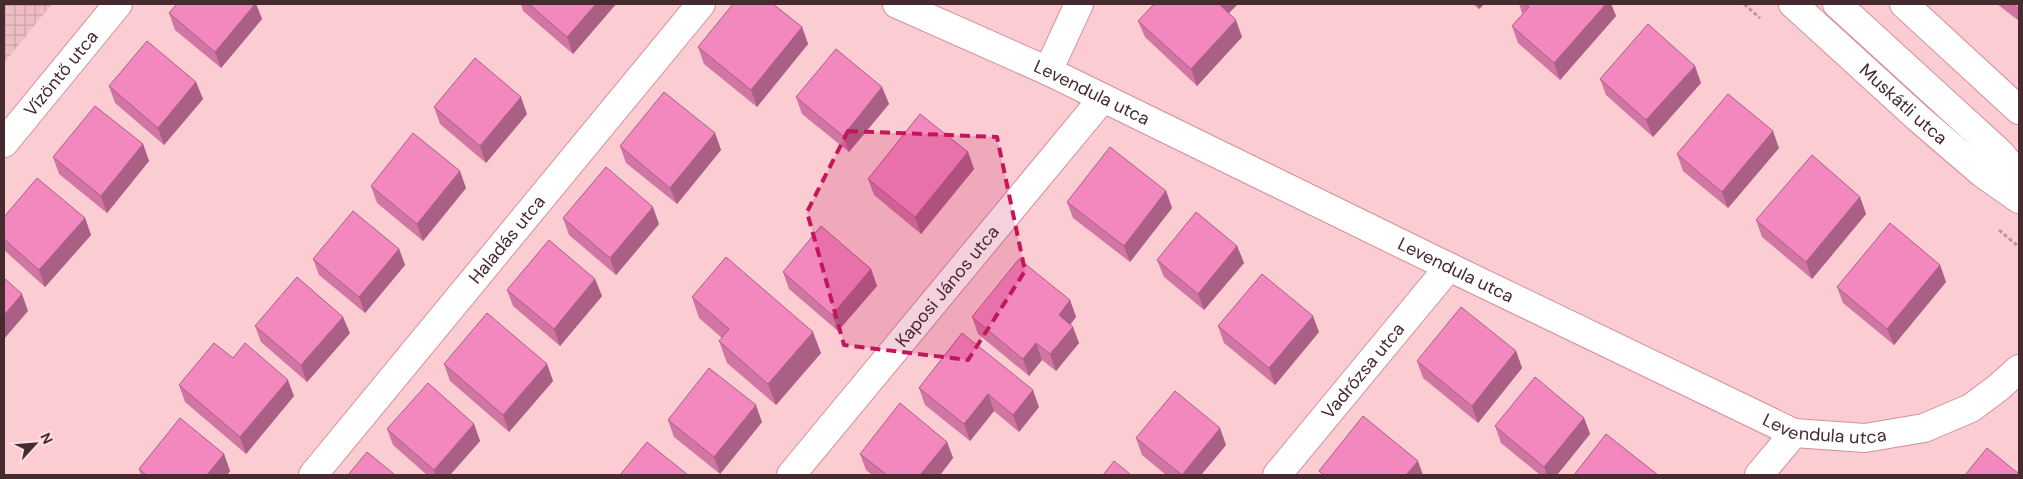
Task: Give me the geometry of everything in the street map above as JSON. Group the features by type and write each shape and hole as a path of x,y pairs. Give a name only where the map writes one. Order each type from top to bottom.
{"street":[{"name":"Vízöntő utca","path":"4,143 118,4"},
{"name":"Haladás utca","path":"313,475 701,4"},
{"name":"Levendula utca","path":"896,4 1048,70 1448,267 1794,433 1865,438 1924,428 1971,408 2019,369"},
{"path":"1048,70 1079,4"},
{"name":"Muskátli utca","path":"1792,4 1918,118 1982,172 2019,199"},
{"name":"Muskátli utca","path":"1837,4 2000,153 2019,176"},
{"path":"1904,4 2019,110"},
{"name":"Kaposi János utca","path":"791,475 1103,98"},
{"name":"Vadrózsa utca","path":"1277,475 1448,267"},
{"path":"1759,475 1794,433"}],"highlighted area":[{"path":"848,131 997,137 1025,271 968,360 844,345 807,212"}],"shaded area":[{"path":"4,4 52,4 4,63"}],"building":[{"path":"177,4 255,4 215,52 169,13"},
{"path":"529,4 596,4 567,37"},
{"path":"733,4 773,4 802,27 751,90 698,47"},
{"path":"1154,4 1219,4 1236,20 1191,69 1138,21"},
{"path":"1525,4 1606,4 1554,63 1512,26 1529,7"},
{"path":"2012,4 2019,4 2019,9"},
{"path":"1648,24 1695,66 1646,120 1600,79"},
{"path":"147,41 196,82 158,128 109,86"},
{"path":"836,49 882,87 843,136 796,97"},
{"path":"475,58 521,97 480,146 434,107"},
{"path":"664,92 715,133 670,188 620,146"},
{"path":"1728,94 1773,131 1722,192 1677,154"},
{"path":"95,106 143,144 101,196 53,157"},
{"path":"920,114 968,152 915,217 868,179"},
{"path":"413,133 460,171 417,224 371,186"},
{"path":"1110,147 1166,191 1124,246 1067,202"},
{"path":"1812,155 1860,197 1806,262 1756,220"},
{"path":"606,167 653,207 610,258 563,218"},
{"path":"37,178 85,218 39,270 4,239 4,217"},
{"path":"353,211 399,249 359,297 313,259"},
{"path":"1196,212 1237,246 1198,294 1157,260"},
{"path":"1890,223 1940,265 1887,329 1837,287"},
{"path":"821,226 871,269 832,315 783,272"},
{"path":"549,240 595,279 554,329 507,290"},
{"path":"726,257 813,332 768,384 719,341 729,329 692,297"},
{"path":"1019,259 1070,300 1059,315 1073,327 1050,354 1036,343 1023,359 972,317"},
{"path":"1262,274 1313,316 1269,368 1218,326"},
{"path":"297,277 343,317 301,365 255,326"},
{"path":"4,278 22,294 4,315"},
{"path":"1461,307 1516,351 1472,406 1417,361"},
{"path":"487,313 547,364 503,415 444,364"},
{"path":"962,333 1033,390 1013,415 988,394 964,424 919,388"},
{"path":"214,343 233,358 245,343 288,380 240,437 179,385"},
{"path":"709,368 756,405 714,457 668,420"},
{"path":"1535,377 1584,418 1544,467 1495,426"},
{"path":"428,383 474,424 434,470 387,429"},
{"path":"1175,391 1220,428 1182,475 1136,438"},
{"path":"900,403 947,442 920,475 887,475 860,454"},
{"path":"1363,416 1418,461 1406,475 1324,475 1319,471"},
{"path":"180,418 224,454 207,475 146,475 139,469"},
{"path":"1606,434 1658,475 1574,475"},
{"path":"647,442 688,475 620,475"},
{"path":"1987,448 2019,474 2019,475 1965,475"},
{"path":"367,452 395,475 348,475"},
{"path":"1114,461 1131,475 1103,475"}]}
